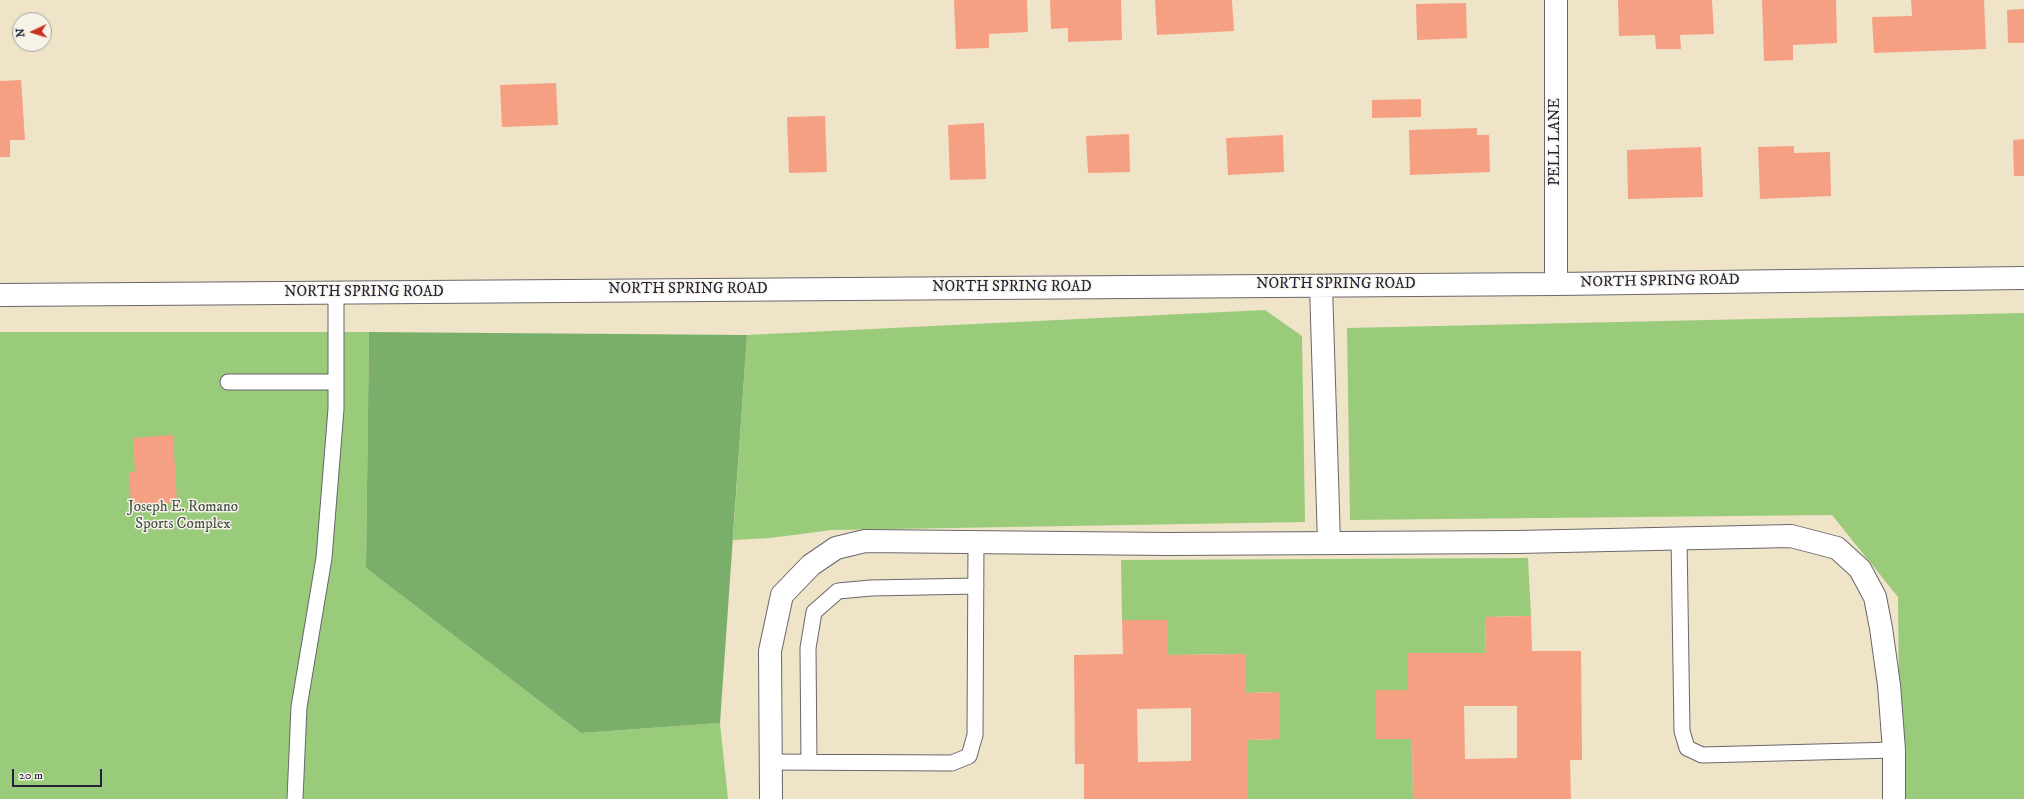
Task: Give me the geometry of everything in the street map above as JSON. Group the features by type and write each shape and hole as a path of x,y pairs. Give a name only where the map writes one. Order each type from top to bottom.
{"street":[{"name":"PELL LANE","path":"1556,0 1556,284"},
{"name":"NORTH SPRING ROAD","path":"0,295 1320,286 2024,278"},
{"path":"1320,286 1329,543"},
{"path":"771,799 770,651 782,595 811,566 836,548 865,541 1168,544 1791,536 1837,548 1860,569 1875,598 1889,685 1894,750 1894,799"}],"lane":[{"path":"295,799 298,707 324,558 336,409 336,293"},
{"path":"228,382 336,382"},
{"path":"1679,538 1682,731 1686,748 1702,755 1894,750"},
{"path":"771,762 952,763 969,756 975,735 976,542"},
{"path":"809,762 808,648 814,612 838,591 871,588 976,586"}],"green space":[{"path":"1265,310 1302,336 1305,522 832,530 770,538 733,540 747,335"},
{"path":"2024,313 2024,799 1900,799 1898,597 1832,515 1350,520 1347,328"},
{"name":"Joseph E. Romano Sports Complex","path":"0,332 369,332 366,568 581,733 720,723 728,799 0,799"},
{"path":"369,332 747,335 720,723 581,733 366,568"},
{"path":"1528,558 1531,616 1485,617 1486,653 1408,653 1408,690 1375,690 1375,739 1412,739 1413,799 1247,799 1247,740 1279,739 1279,692 1246,693 1246,654 1167,655 1166,620 1122,620 1121,560"}],"building":[{"path":"954,0 1027,0 1028,32 989,34 989,48 956,49"},
{"path":"1050,0 1121,0 1122,40 1068,42 1068,28 1051,29"},
{"path":"1155,0 1232,0 1234,31 1157,35"},
{"path":"1618,0 1712,0 1714,34 1680,35 1681,49 1656,49 1655,35 1619,36"},
{"path":"1762,0 1836,0 1837,43 1793,45 1793,60 1764,61"},
{"path":"1911,0 1984,0 1986,49 1874,53 1872,17 1912,16"},
{"path":"1466,3 1467,38 1417,40 1416,4"},
{"path":"2024,9 2024,43 2008,43 2007,10"},
{"path":"21,80 25,140 10,140 10,157 0,157 0,81"},
{"path":"556,83 558,125 502,127 500,85"},
{"path":"1421,99 1421,117 1372,118 1372,100"},
{"path":"825,116 827,172 789,173 787,117"},
{"path":"984,123 986,179 950,180 948,125"},
{"path":"1477,128 1477,135 1489,135 1490,172 1410,175 1409,130"},
{"path":"1129,134 1130,172 1088,173 1086,136"},
{"path":"1283,135 1284,172 1228,175 1226,138"},
{"path":"2024,139 2024,176 2014,176 2013,140"},
{"path":"1794,146 1794,153 1830,152 1831,196 1760,199 1758,147"},
{"path":"1701,147 1703,197 1628,199 1627,150"},
{"path":"173,435 177,503 131,506 129,472 135,472 133,438"},
{"path":"1531,616 1532,651 1581,651 1582,760 1570,760 1571,799 1413,799 1412,739 1375,739 1375,690 1408,690 1408,653 1486,653 1485,617","holes":["1464,706 1517,706 1517,758 1465,759"]},
{"path":"1122,620 1167,620 1167,655 1246,654 1246,693 1279,692 1279,739 1247,740 1247,799 1084,799 1084,764 1075,764 1074,655 1123,654","holes":["1191,708 1191,761 1138,762 1137,709"]}]}
